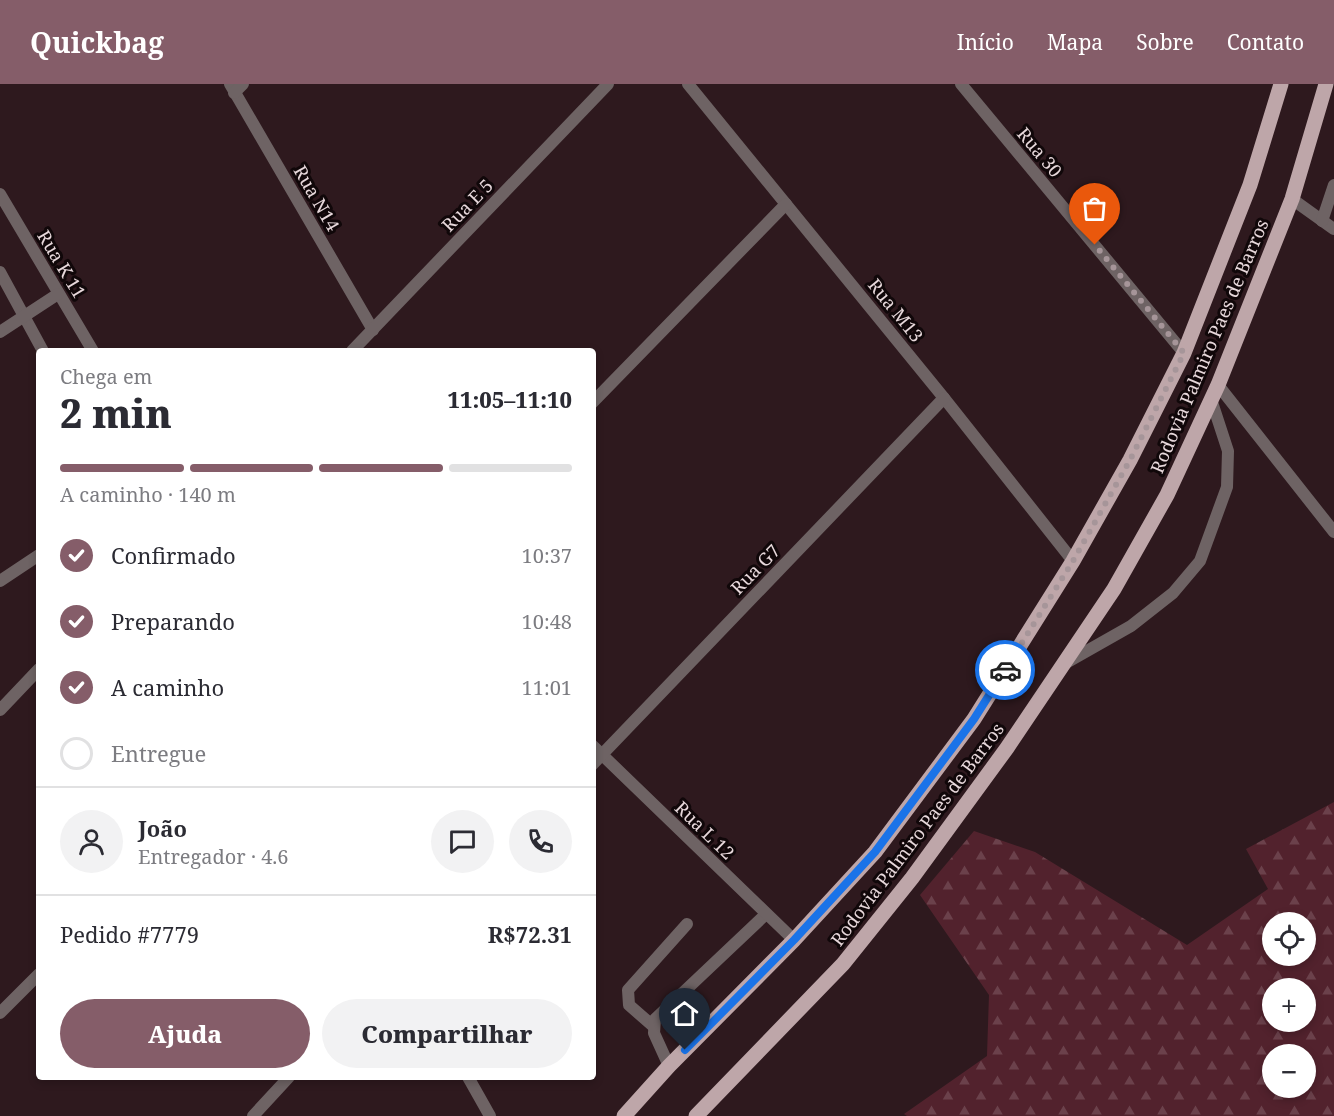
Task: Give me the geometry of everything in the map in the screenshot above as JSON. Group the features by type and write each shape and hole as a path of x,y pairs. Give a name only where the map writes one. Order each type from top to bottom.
{"main road":[{"name":"Rodovia Palmiro Paes de Barros","path":"624,1116 669,1066 794,940 875,852 974,719 1073,561 1130,460 1184,353 1250,185 1281,84"},
{"name":"Rodovia Palmiro Paes de Barros","path":"696,1116 850,955 912,878 1007,748 1114,589 1167,495 1215,392 1292,199 1326,84"}],"street":[{"name":"Rua E 5","path":"355,348 608,84"},
{"name":"Rua M13","path":"688,84 944,398 1073,561"},
{"name":"Rua 30","path":"961,84 1184,353"},
{"name":"Rua N14","path":"236,87 373,330"},
{"path":"1322,221 1334,185"},
{"name":"Rua K 11","path":"0,195 91,348"},
{"path":"1292,199 1334,229"},
{"path":"596,399 786,204"},
{"path":"0,272 41,348"},
{"path":"0,332 58,294"},
{"path":"1215,392 1334,532"},
{"path":"1063,665 1131,626 1173,593 1200,561 1227,487 1228,452 1215,392"},
{"name":"Rua G7","path":"596,761 944,398"},
{"path":"0,580 36,557"},
{"path":"0,710 36,672"},
{"name":"Rua L 12","path":"596,749 794,940"},
{"path":"669,1066 654,1033 653,1026 656,1019 766,914"},
{"path":"653,1026 628,1005 628,990 687,924"},
{"path":"0,1013 36,977"},
{"path":"253,1116 286,1080"},
{"path":"470,1080 490,1116"}],"green space":[{"path":"1334,802 1334,1116 907,1116 904,1114 987,1056 989,995 920,895 974,831 1035,852 1187,945 1268,889 1246,849"}],"way so far":[{"path":"1005,670 1073,561 1130,460 1184,353 1095,245"}],"route":[{"path":"685,1050 794,940 875,852 974,719 1005,670"}]}
